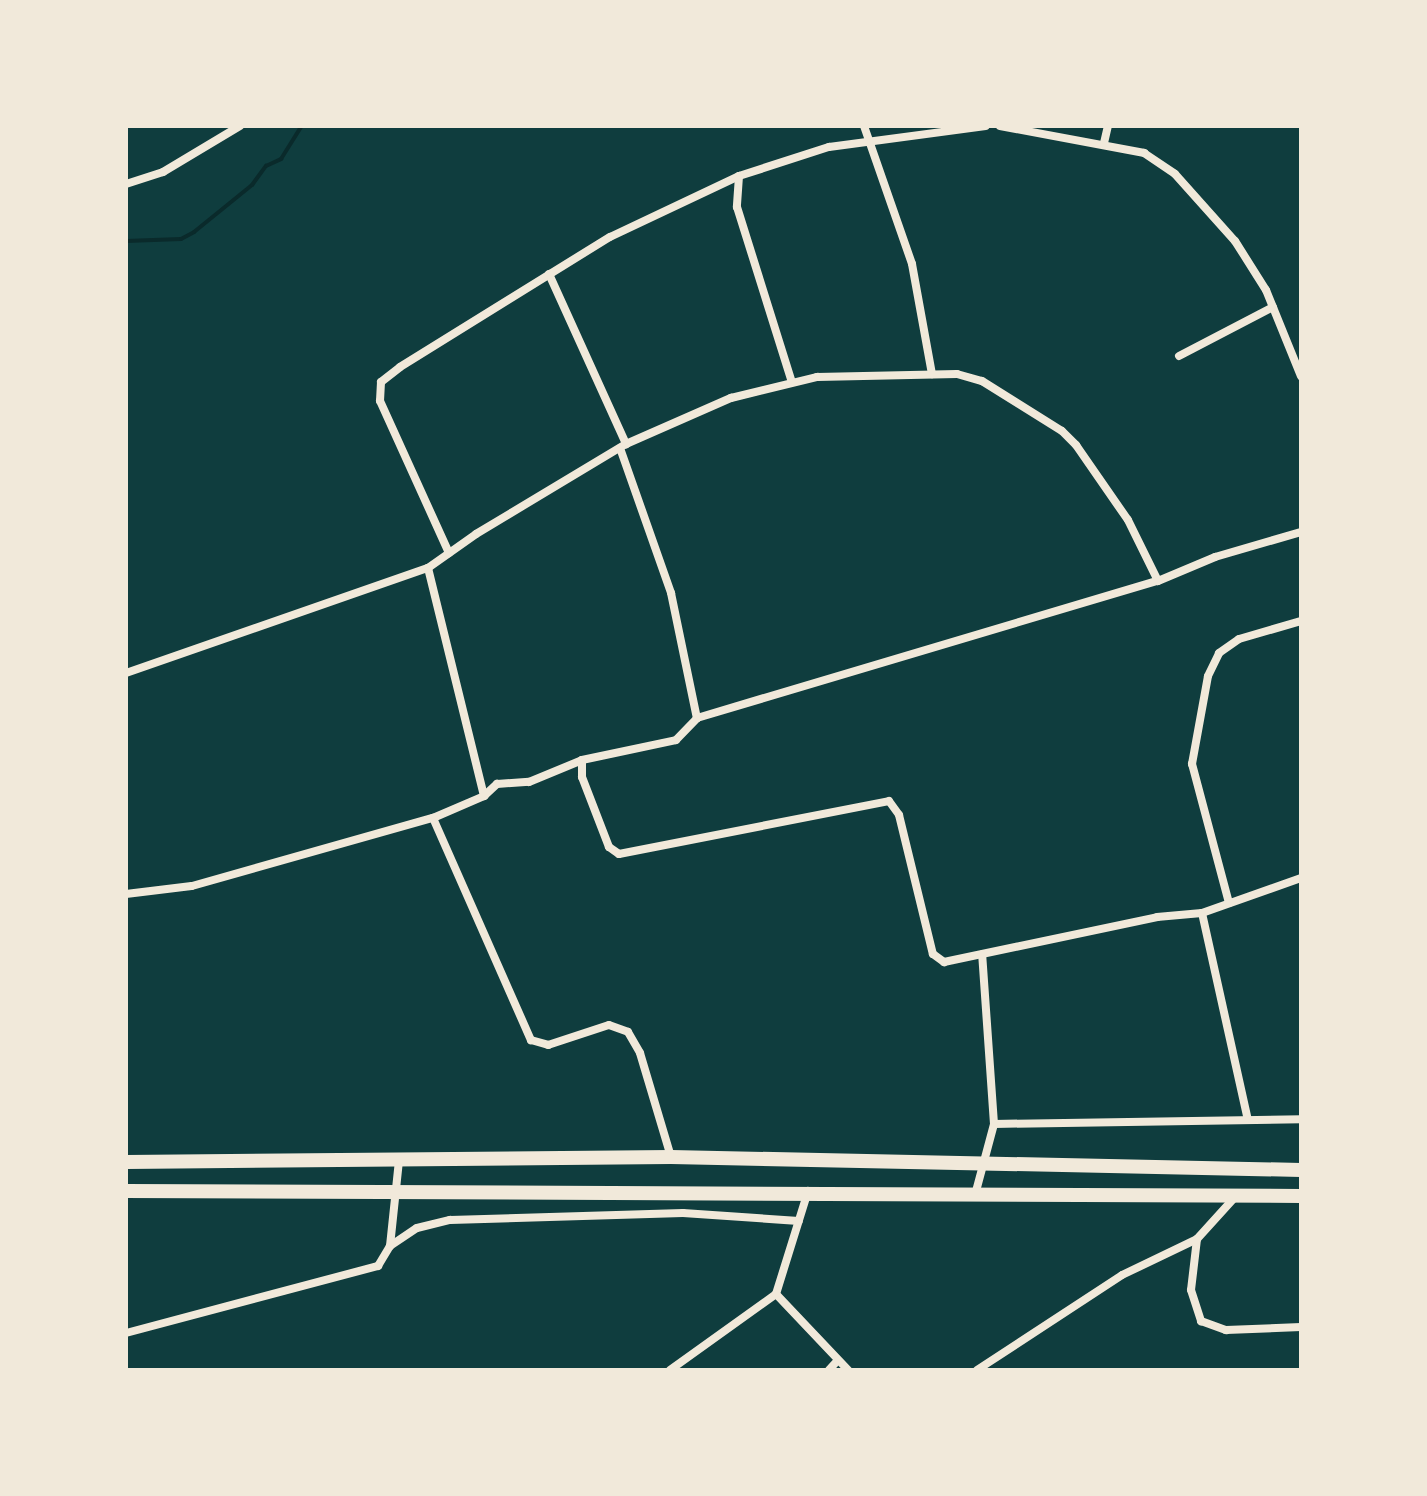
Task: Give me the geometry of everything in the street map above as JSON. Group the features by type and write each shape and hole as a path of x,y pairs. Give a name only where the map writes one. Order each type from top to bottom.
{"main road":[{"path":"126,1162 671,1157 986,1161 1301,1170"},
{"path":"126,1191 808,1191 1301,1196"}],"street":[{"path":"126,184 163,172 240,126"},
{"path":"864,126 912,264 932,374"},
{"path":"449,553 378,388 400,367 610,237 739,176 829,147 986,126"},
{"path":"1000,126 1104,143 1144,153 1175,174 1235,241 1273,307 1301,376"},
{"path":"1104,143 1108,126"},
{"path":"739,176 737,207 792,382"},
{"path":"549,274 623,446 671,593 697,718"},
{"path":"1179,356 1273,307"},
{"path":"126,673 428,568 623,446 731,398 792,382 932,374 982,381 1062,431 1128,520 1158,581"},
{"path":"126,894 192,886 433,818 484,796 497,784 529,782 582,760 676,740 697,718 1158,581 1215,557 1301,532"},
{"path":"428,568 484,796"},
{"path":"1229,903 1192,764 1208,676 1219,653 1239,639 1301,621"},
{"path":"582,760 582,777 609,847 619,854 889,801 899,815 933,954 944,962 1157,917 1202,913 1301,878"},
{"path":"433,818 531,1040 548,1045 609,1025 628,1032 640,1053 671,1157"},
{"path":"1202,913 1248,1120"},
{"path":"975,1195 994,1124 982,954"},
{"path":"994,1124 1301,1119"},
{"path":"390,1246 399,1161"},
{"path":"670,1370 776,1294 808,1191"},
{"path":"977,1370 1122,1275 1197,1239 1237,1195"},
{"path":"126,1333 378,1266 390,1246 417,1228 450,1220 683,1213 799,1221"},
{"path":"1197,1239 1191,1290 1201,1321 1226,1330 1301,1327"},
{"path":"776,1294 848,1370"},
{"path":"829,1370 838,1360"}],"waterway":[{"path":"126,241 181,239 194,232 252,185 266,166 281,159 302,126"}]}
